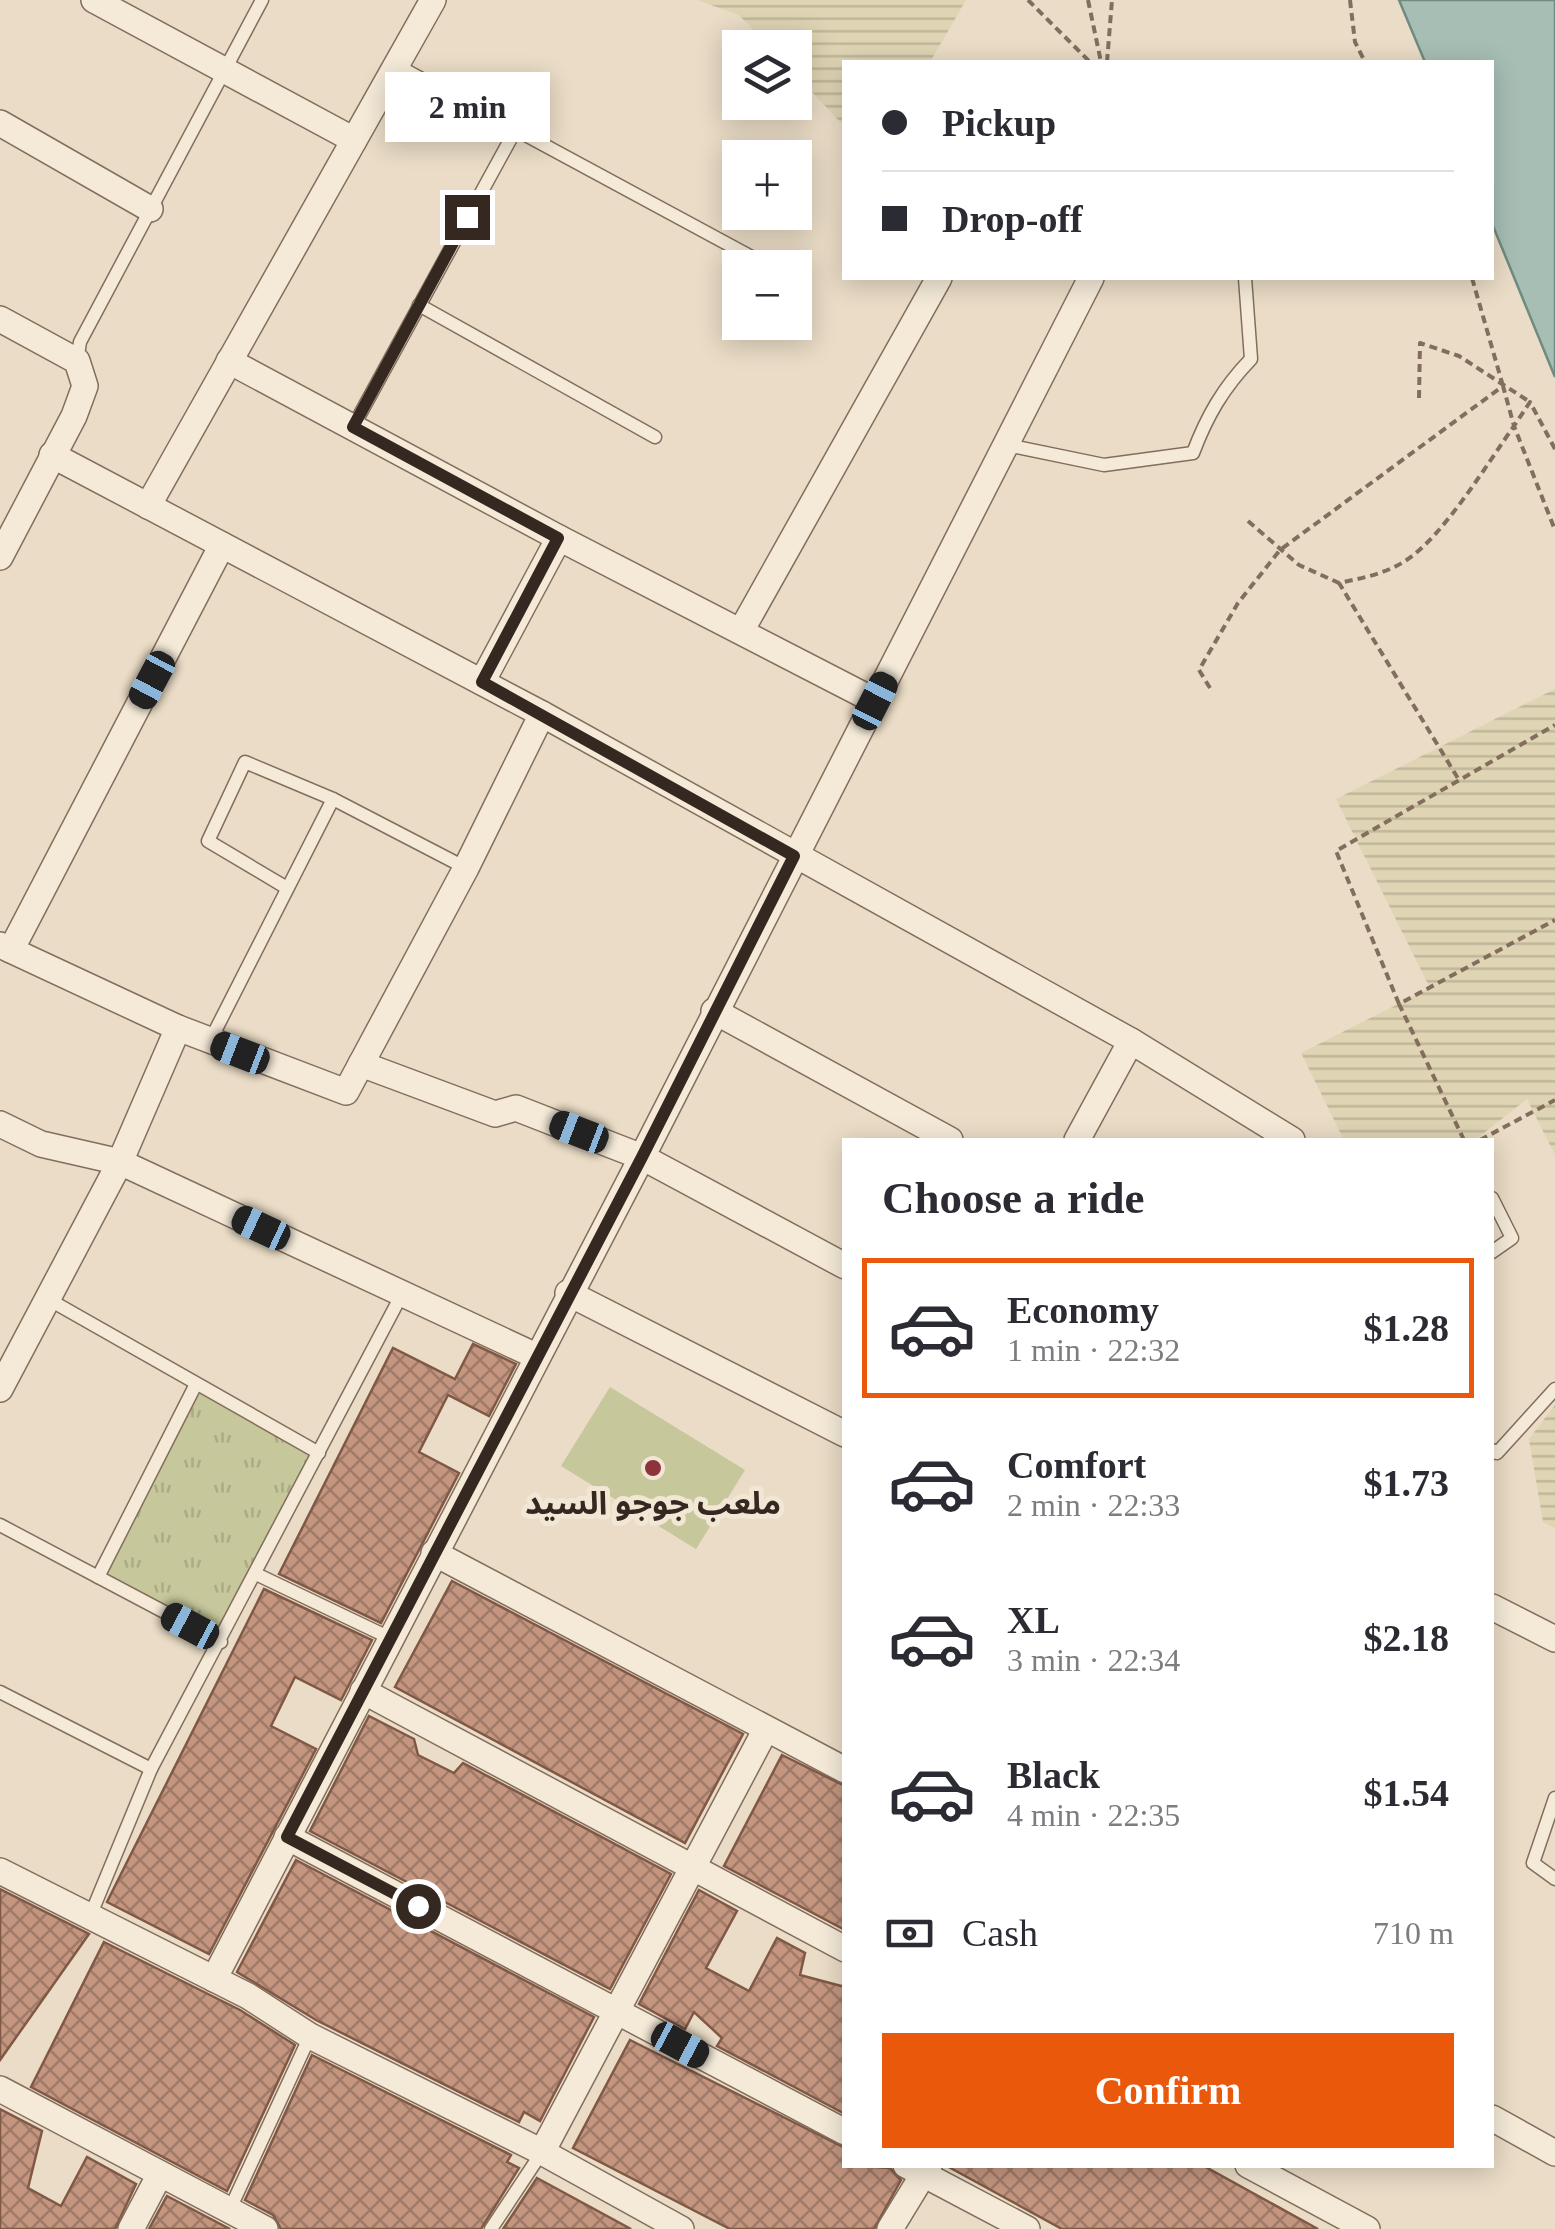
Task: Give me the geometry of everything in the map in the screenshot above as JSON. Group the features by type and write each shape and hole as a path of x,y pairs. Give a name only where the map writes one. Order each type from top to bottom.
{"street":[{"path":"94,0 354,140"},
{"path":"148,506 433,0"},
{"path":"0,123 150,209"},
{"path":"741,630 938,280"},
{"path":"214,1980 642,1157 1090,280"},
{"path":"0,318 77,361 85,386 74,416 0,557"},
{"path":"228,362 875,701"},
{"path":"52,455 542,714 1130,1041 1289,1138"},
{"path":"482,682 558,538"},
{"path":"222,545 5,948 210,1042 346,1092 466,868 542,714"},
{"path":"714,1011 946,1138"},
{"path":"0,1390 120,1162 178,1028"},
{"path":"1077,1138 1130,1041"},
{"path":"362,1064 495,1114 516,1108 642,1157 842,1264"},
{"path":"0,1124 41,1144 120,1162 536,1356"},
{"path":"568,1294 842,1432"},
{"path":"434,1553 842,1768"},
{"path":"1494,1609 1555,1640"},
{"path":"363,1691 842,1947"},
{"path":"542,2152 690,1866 766,1729"},
{"path":"287,1837 842,2130"},
{"path":"0,1870 248,1996 310,2036 542,2152 681,2229"},
{"path":"0,2089 265,2229"},
{"path":"1494,2119 1555,2152"},
{"path":"890,2229 920,2168 1027,2229"},
{"path":"1260,2168 1367,2229"},
{"path":"131,2229 160,2174"}],"lane":[{"path":"77,361 80,342 262,0"},
{"path":"396,65 739,250"},
{"path":"353,427 516,130"},
{"path":"1007,445 1104,466 1193,453 1206,418 1226,386 1251,359 1245,280"},
{"path":"419,305 655,437"},
{"path":"287,888 208,841 245,762 333,800 466,868"},
{"path":"210,1042 333,800"},
{"path":"1494,1202 1512,1238 1494,1251"},
{"path":"91,1914 151,1770 402,1294"},
{"path":"48,1300 319,1453"},
{"path":"98,1577 196,1384"},
{"path":"1494,1452 1555,1389"},
{"path":"0,1524 221,1642"},
{"path":"256,1574 390,1638"},
{"path":"0,1692 151,1770"},
{"path":"1555,1798 1533,1863 1555,1879"},
{"path":"230,2209 310,2036"},
{"path":"491,2229 542,2152"}],"path":[{"path":"1028,0 1088,60"},
{"path":"1088,0 1103,60"},
{"path":"1104,60 1112,0"},
{"path":"1350,0 1356,42 1364,60"},
{"path":"1473,280 1514,426 1555,530"},
{"path":"1419,398 1420,342 1458,356 1530,402 1555,449"},
{"path":"1210,688 1199,670 1238,603 1280,550 1503,386"},
{"path":"1248,521 1299,566 1339,583 1376,575 1408,560 1457,506 1530,402"},
{"path":"1339,583 1458,780"},
{"path":"1463,1138 1400,1004 1336,850 1555,725"},
{"path":"1400,1004 1555,920"},
{"path":"1484,1138 1555,1100"}],"shaded area":[{"path":"697,0 966,0 931,60 842,60 842,124 812,92 812,30 754,30 739,15"},
{"path":"1399,0 1555,0 1555,377 1494,228 1494,60 1424,60"},
{"path":"1555,689 1555,1155 1527,1099 1478,1138 1343,1138 1301,1053 1430,988 1336,799"},
{"path":"1555,1405 1555,1528 1543,1522 1529,1439"}],"green space":[{"path":"196,1384 319,1453 221,1642 98,1577"},
{"name":"ملعب جوجو السيد","path":"610,1387 745,1470 696,1549 561,1466"}],"building":[{"path":"473,1344 516,1364 489,1416 448,1395 419,1452 459,1473 381,1623 279,1574 393,1348 455,1379"},
{"path":"452,1581 743,1734 685,1843 395,1687"},
{"path":"264,1589 372,1640 341,1700 295,1677 271,1726 316,1749 209,1954 107,1902"},
{"path":"369,1716 414,1739 418,1755 454,1773 463,1763 671,1874 610,1989 310,1831"},
{"path":"782,1755 842,1785 842,1928 724,1866"},
{"path":"296,1860 594,2017 540,2121 524,2112 519,2122 316,2020 237,1972"},
{"path":"0,1889 89,1934 0,2060"},
{"path":"699,1890 737,1911 706,1968 749,1991 777,1938 805,1953 800,1975 842,1986 842,2112 717,2046 722,2038 694,2012 685,2029 639,2004"},
{"path":"104,1942 240,2010 295,2045 227,2191 31,2087"},
{"path":"630,2040 842,2146 842,2168 890,2168 901,2180 874,2229 730,2229 573,2148"},
{"path":"312,2055 511,2155 507,2162 519,2168 481,2229 281,2229 273,2215 245,2200"},
{"path":"0,2109 42,2131 28,2188 61,2206 87,2157 136,2184 115,2229 0,2229"},
{"path":"950,2168 1207,2168 1318,2229 1062,2229"},
{"path":"537,2178 631,2229 503,2229"},
{"path":"167,2196 230,2229 149,2229"}],"place":[{"name":"ملعب جوجو السيد","path":"653,1468"}],"route":[{"path":"418,1906 287,1837 642,1157 794,856 482,682 558,538 353,427 467,217"}]}
